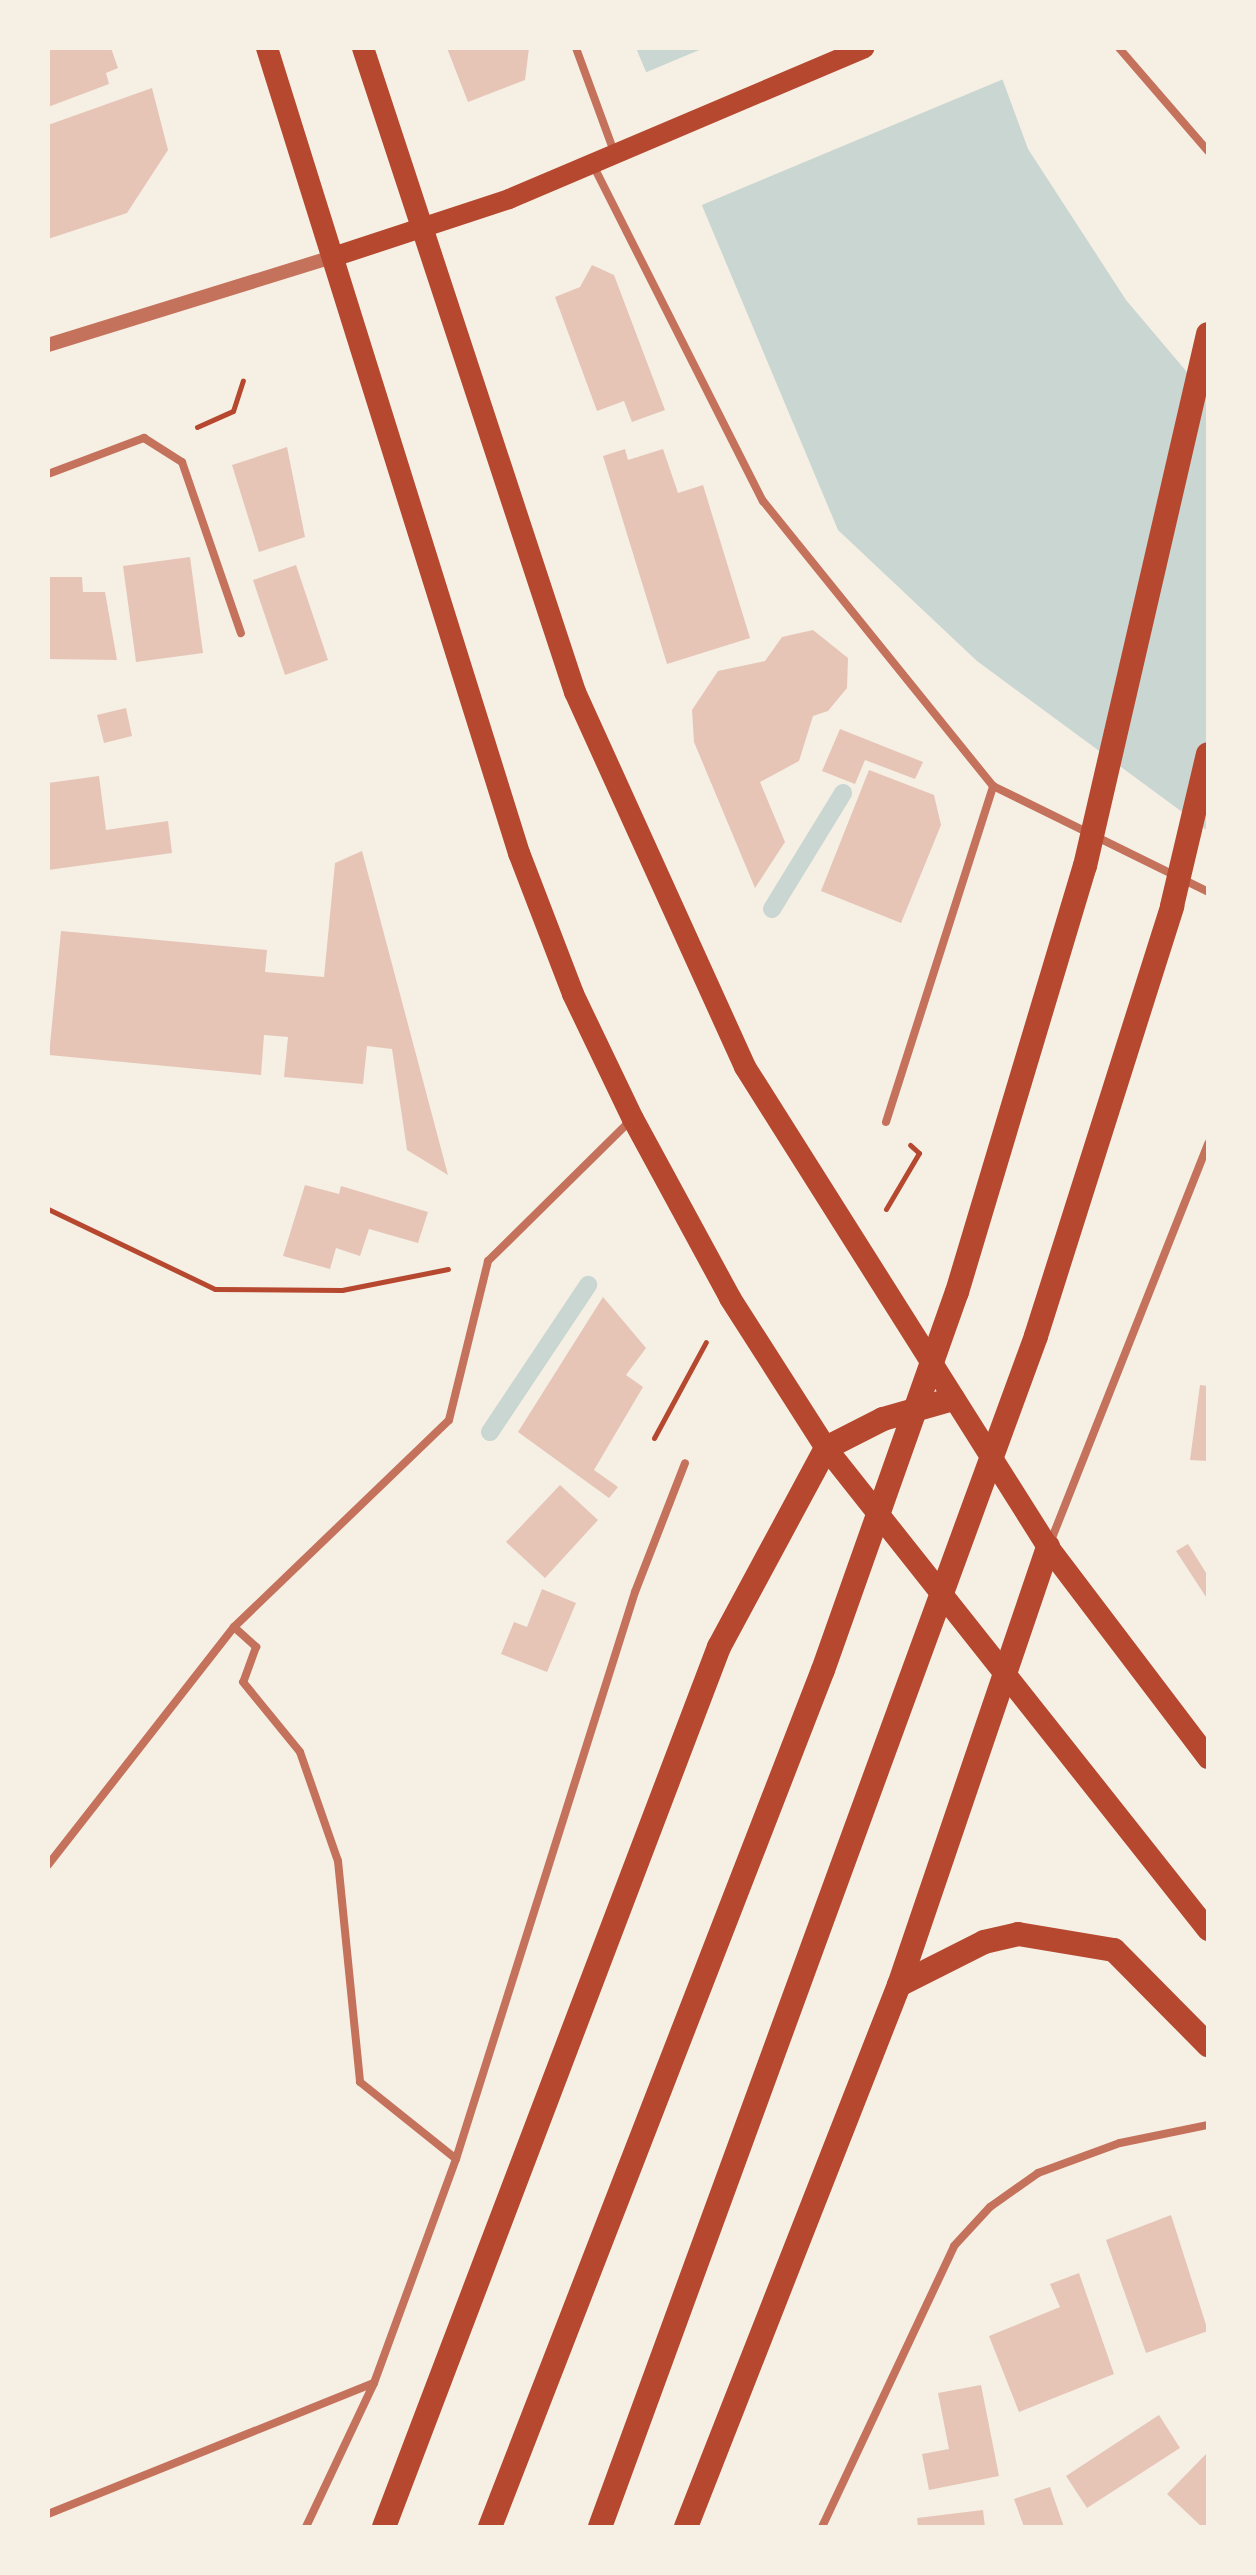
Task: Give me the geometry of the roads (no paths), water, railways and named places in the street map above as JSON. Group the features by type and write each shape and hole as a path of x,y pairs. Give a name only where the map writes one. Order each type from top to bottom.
{"highway":[{"path":"267,48 519,853 573,994 633,1119 730,1298 826,1448 1005,1679 1208,1930"},
{"path":"363,48 575,692 745,1067 859,1253 1048,1547 1208,1758"},
{"path":"490,2527 823,1670 957,1292 1085,866 1208,334"},
{"path":"600,2527 890,1742 1041,1321 1172,906 1208,754"},
{"path":"384,2527 719,1647 826,1448 883,1419 953,1399"},
{"path":"686,2527 899,1985 1048,1547"},
{"path":"899,1985 984,1942 1018,1934 1114,1950 1208,2045"}],"main road":[{"path":"333,257 616,157 864,48"}],"street":[{"path":"576,48 616,157"},
{"path":"1119,48 1208,151"},
{"path":"593,165 763,501 993,786 1208,892"},
{"path":"48,345 333,257"},
{"path":"48,474 144,438 182,462 241,633"},
{"path":"886,1122 993,786"},
{"path":"48,1865 234,1627 449,1420 488,1261 633,1119"},
{"path":"1048,1547 1208,1143"},
{"path":"306,2527 374,2383 456,2159 635,1592 685,1463"},
{"path":"234,1627 256,1647 243,1682 300,1752 338,1861 360,2082 456,2159"},
{"path":"822,2527 954,2246 990,2207 1038,2173 1120,2143 1208,2125"},
{"path":"48,2514 374,2383"}],"waterway":[{"path":"772,909 843,793"},
{"path":"490,1432 588,1285"}]}
